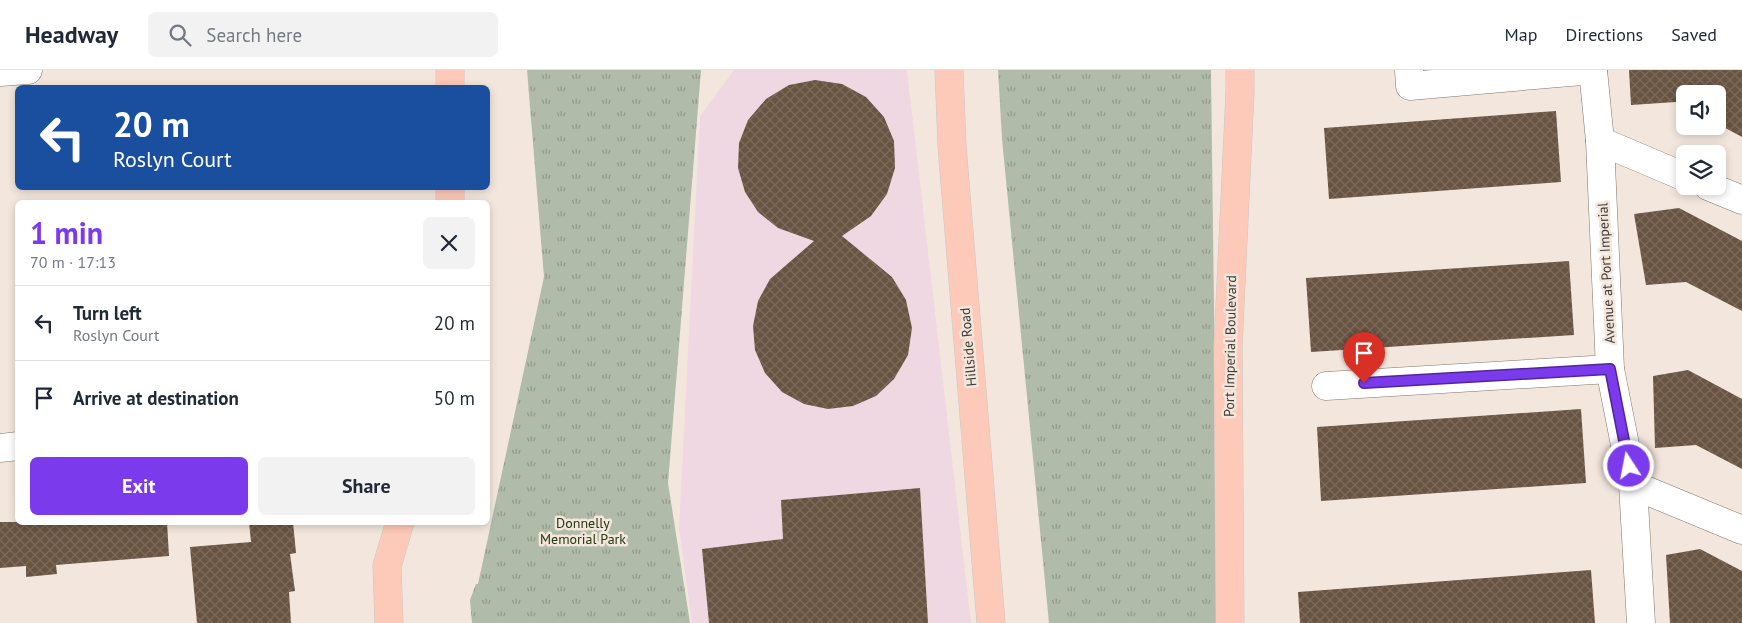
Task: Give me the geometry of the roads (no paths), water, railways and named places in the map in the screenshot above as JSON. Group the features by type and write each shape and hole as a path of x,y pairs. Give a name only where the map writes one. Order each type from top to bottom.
{"main road":[{"path":"450,70 450,85"},
{"name":"Hillside Road","path":"949,70 952,146 991,623"},
{"name":"Port Imperial Boulevard","path":"1230,623 1228,347 1240,70"},
{"path":"389,623 387,566 399,525"}],"street":[{"path":"0,72 28,70"},
{"path":"1409,78 1593,70"},
{"name":"Avenue at Port Imperial","path":"1593,70 1600,141 1610,369 1633,486 1641,623"},
{"path":"1600,141 1676,173"},
{"path":"1726,193 1742,200"},
{"path":"1326,386 1610,369"},
{"path":"0,448 15,446"},
{"path":"1633,486 1742,530"}],"park label":[{"name":"Donnelly Memorial Park","path":"583,532"}]}
